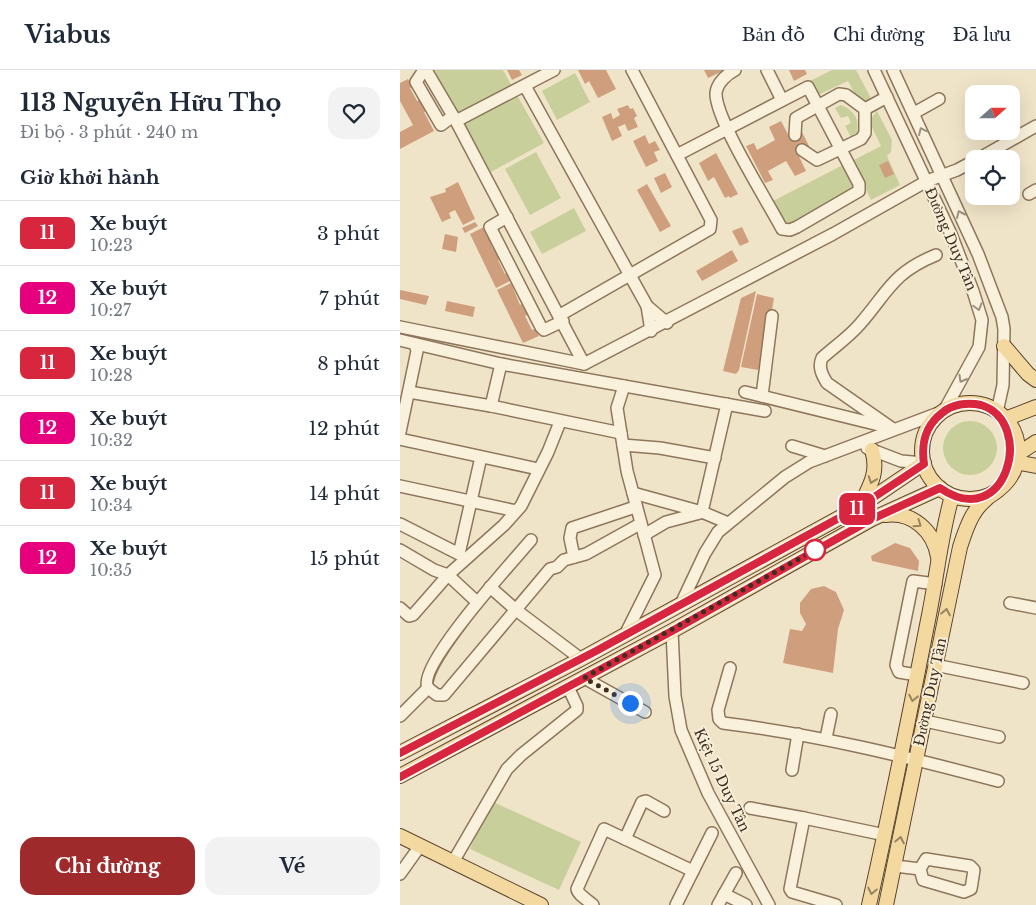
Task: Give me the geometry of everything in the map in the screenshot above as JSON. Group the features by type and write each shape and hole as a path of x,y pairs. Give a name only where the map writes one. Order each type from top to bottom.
{"main road":[{"path":"1004,346 1028,374 1036,380"},
{"path":"1017,458 1012,429 1001,415 987,406 965,403 944,411 927,430 923,446 924,464 932,480 946,492 975,499 997,491 1009,478 1017,458 1036,442"},
{"path":"1001,415 1036,407"},
{"path":"859,507 875,473 875,461 872,450"},
{"path":"1017,458 1036,466"},
{"path":"400,753 680,606 859,507 924,464"},
{"name":"Đường Duy Tân","path":"869,905 885,835 909,757 925,721 956,562 966,528 975,509 985,498 997,491"},
{"path":"400,776 672,631 872,519 946,492"},
{"name":"Đường Duy Tân","path":"886,905 895,866 917,675 939,569 945,520 946,492"},
{"path":"872,519 896,515 918,523 934,541 939,569"},
{"path":"400,836 536,904"}],"street":[{"path":"554,70 525,86 455,118 441,125 416,82 425,70 455,118 584,364"},
{"path":"507,217 490,227 544,330 630,275 710,229 711,220 632,70"},
{"path":"677,155 728,129 808,86 859,184 859,191 797,227 790,230 782,229 728,129 717,101 716,90 723,79 735,70"},
{"path":"767,70 782,100"},
{"name":"Đường Duy Tân","path":"874,70 927,181 965,269 978,307 982,328 979,347 944,411"},
{"name":"Đường Duy Tân","path":"893,70 983,266 1004,329 1001,415"},
{"path":"525,86 647,306 651,331"},
{"path":"428,101 440,94"},
{"path":"795,135 796,118 839,94 846,95 865,109"},
{"path":"865,109 887,97"},
{"path":"914,113 939,99"},
{"path":"802,150 817,160 861,139 865,133 865,109"},
{"path":"994,150 1036,126"},
{"path":"400,327 584,364 667,323 834,234 927,181 965,166"},
{"path":"893,429 827,383 820,363 822,358 860,324 885,290 913,264 936,255"},
{"path":"515,277 534,266"},
{"path":"647,306 667,323"},
{"path":"762,396 772,316"},
{"path":"982,328 1004,329"},
{"path":"400,340 501,364 765,411"},
{"path":"400,432 417,351 416,344"},
{"path":"491,406 501,364"},
{"path":"624,386 617,408 622,439 635,507 655,575 625,635"},
{"path":"409,392 491,406 660,448 714,458"},
{"path":"746,392 893,429"},
{"path":"702,512 727,404"},
{"path":"680,606 705,553 718,532 785,477 809,462 944,411"},
{"path":"400,608 410,616 413,615 448,575 521,506 560,422"},
{"path":"400,439 538,469"},
{"path":"856,445 901,461 924,464"},
{"path":"792,446 825,456"},
{"path":"400,524 459,554 481,457"},
{"path":"400,486 516,511"},
{"path":"633,493 702,512 728,523"},
{"path":"574,557 570,538 572,528 635,507"},
{"path":"531,540 477,602 433,664 426,679 428,688 437,695 444,695 550,569 557,567 564,560 586,554 642,530 702,512"},
{"path":"400,550 434,570 448,575 477,602"},
{"path":"917,675 899,672 896,665 913,581 936,584"},
{"path":"490,587 516,610 581,658"},
{"path":"1010,602 1035,605"},
{"name":"Kiệt 15 Duy Tân","path":"672,631 675,696 681,730 708,793 769,905"},
{"path":"935,664 1023,683"},
{"path":"730,668 718,710 718,719 723,723 826,738 909,757 998,781"},
{"path":"584,678 645,712"},
{"path":"452,862 507,769 521,754 577,710 568,686"},
{"path":"400,716 428,688"},
{"path":"826,738 831,714"},
{"path":"925,721 1000,737"},
{"path":"792,770 798,734"},
{"path":"625,839 642,802 646,801 664,811"},
{"path":"750,808 885,835"},
{"path":"804,818 790,889 792,892 836,905"},
{"path":"593,905 577,889 604,830 693,870"},
{"path":"676,905 712,833"},
{"path":"400,874 420,846"},
{"path":"930,859 970,866 974,870 971,889 964,892 926,882 921,876 920,869 922,862 930,859"},
{"path":"895,866 920,869"},
{"path":"718,905 736,873"},
{"path":"724,894 746,905"}],"green space":[{"path":"434,70 503,70 544,143 491,172"},
{"path":"832,70 856,70 873,102 866,104 859,102 848,81 818,95 810,81"},
{"path":"575,73 590,102 557,120 542,91"},
{"path":"841,105 855,115 858,127 857,132 851,137 845,126 851,123 848,116 841,118 835,108"},
{"path":"877,111 892,140 891,152 887,156 900,185 871,200 852,161 881,146 869,121"},
{"path":"536,152 561,198 530,215 505,169"},
{"path":"845,164 854,188 792,225 785,226 771,202"},
{"path":"574,208 586,231 542,254 530,232"},
{"path":"965,421 975,421 985,425 993,433 997,448 993,463 985,471 975,475 965,475 955,471 947,463 943,453 943,443 947,433 955,425"},
{"path":"491,801 581,842 559,890 470,849"}],"building":[{"path":"507,70 519,70 522,75 512,80"},
{"path":"578,70 606,70 616,89 598,98 589,81 585,84"},
{"path":"704,70 725,70 708,78"},
{"path":"789,70 805,70 807,74 794,81"},
{"path":"408,79 412,87 410,88 417,101 422,98 428,110 424,112 434,131 400,149 400,132 413,125 400,101 400,83"},
{"path":"628,105 630,109 633,108 637,116 634,118 638,127 628,131 625,124 618,127 622,136 612,141 602,117 611,113 613,119 620,115 617,109"},
{"path":"781,121 790,138 802,132 809,146 797,152 806,171 795,176 786,161 768,171 773,180 765,183 746,146 754,143 757,150 775,140 769,127"},
{"path":"645,135 649,144 655,141 660,150 654,152 658,161 646,167 633,141"},
{"path":"716,153 738,194 730,198 729,196 725,198 714,177 708,181 699,163"},
{"path":"888,161 894,174 885,178 879,165"},
{"path":"665,173 672,187 661,193 654,178"},
{"path":"458,182 475,219 463,225 455,210 449,213 451,218 442,222 430,197 446,192 445,189"},
{"path":"647,184 671,226 660,232 637,190"},
{"path":"475,222 478,226 465,233 462,228"},
{"path":"484,227 493,249 497,247 502,258 498,260 505,274 508,273 512,280 496,288 470,234"},
{"path":"742,227 749,242 740,246 732,231"},
{"path":"445,234 458,237 456,252 442,249"},
{"path":"732,250 738,261 702,281 696,271"},
{"path":"511,283 520,305 523,303 529,314 525,316 532,330 535,329 539,336 523,343 497,290"},
{"path":"400,290 429,296 426,305 400,299"},
{"path":"756,291 739,370 736,374 723,371 741,298"},
{"path":"757,294 774,298 772,310 769,310 768,314 761,368 758,370 741,367"},
{"path":"447,301 475,307 473,317 445,311"},
{"path":"895,543 910,548 919,561 918,571 872,561 871,556"},
{"path":"824,586 836,592 844,610 838,629 833,673 783,663 790,629 802,631 806,624 800,613 800,603 811,589"}],"bus line":[{"name":"11","path":"400,753 680,606 859,507 924,464 922,452 927,430 934,419 944,411 965,403 987,406 1005,419 1012,429 1017,441 1018,454 1012,474 997,491 975,499 963,499 952,496 940,488 872,519 693,617 672,631 400,777"}],"route":[{"path":"630,703 584,678 672,631 693,617 815,550"}]}
